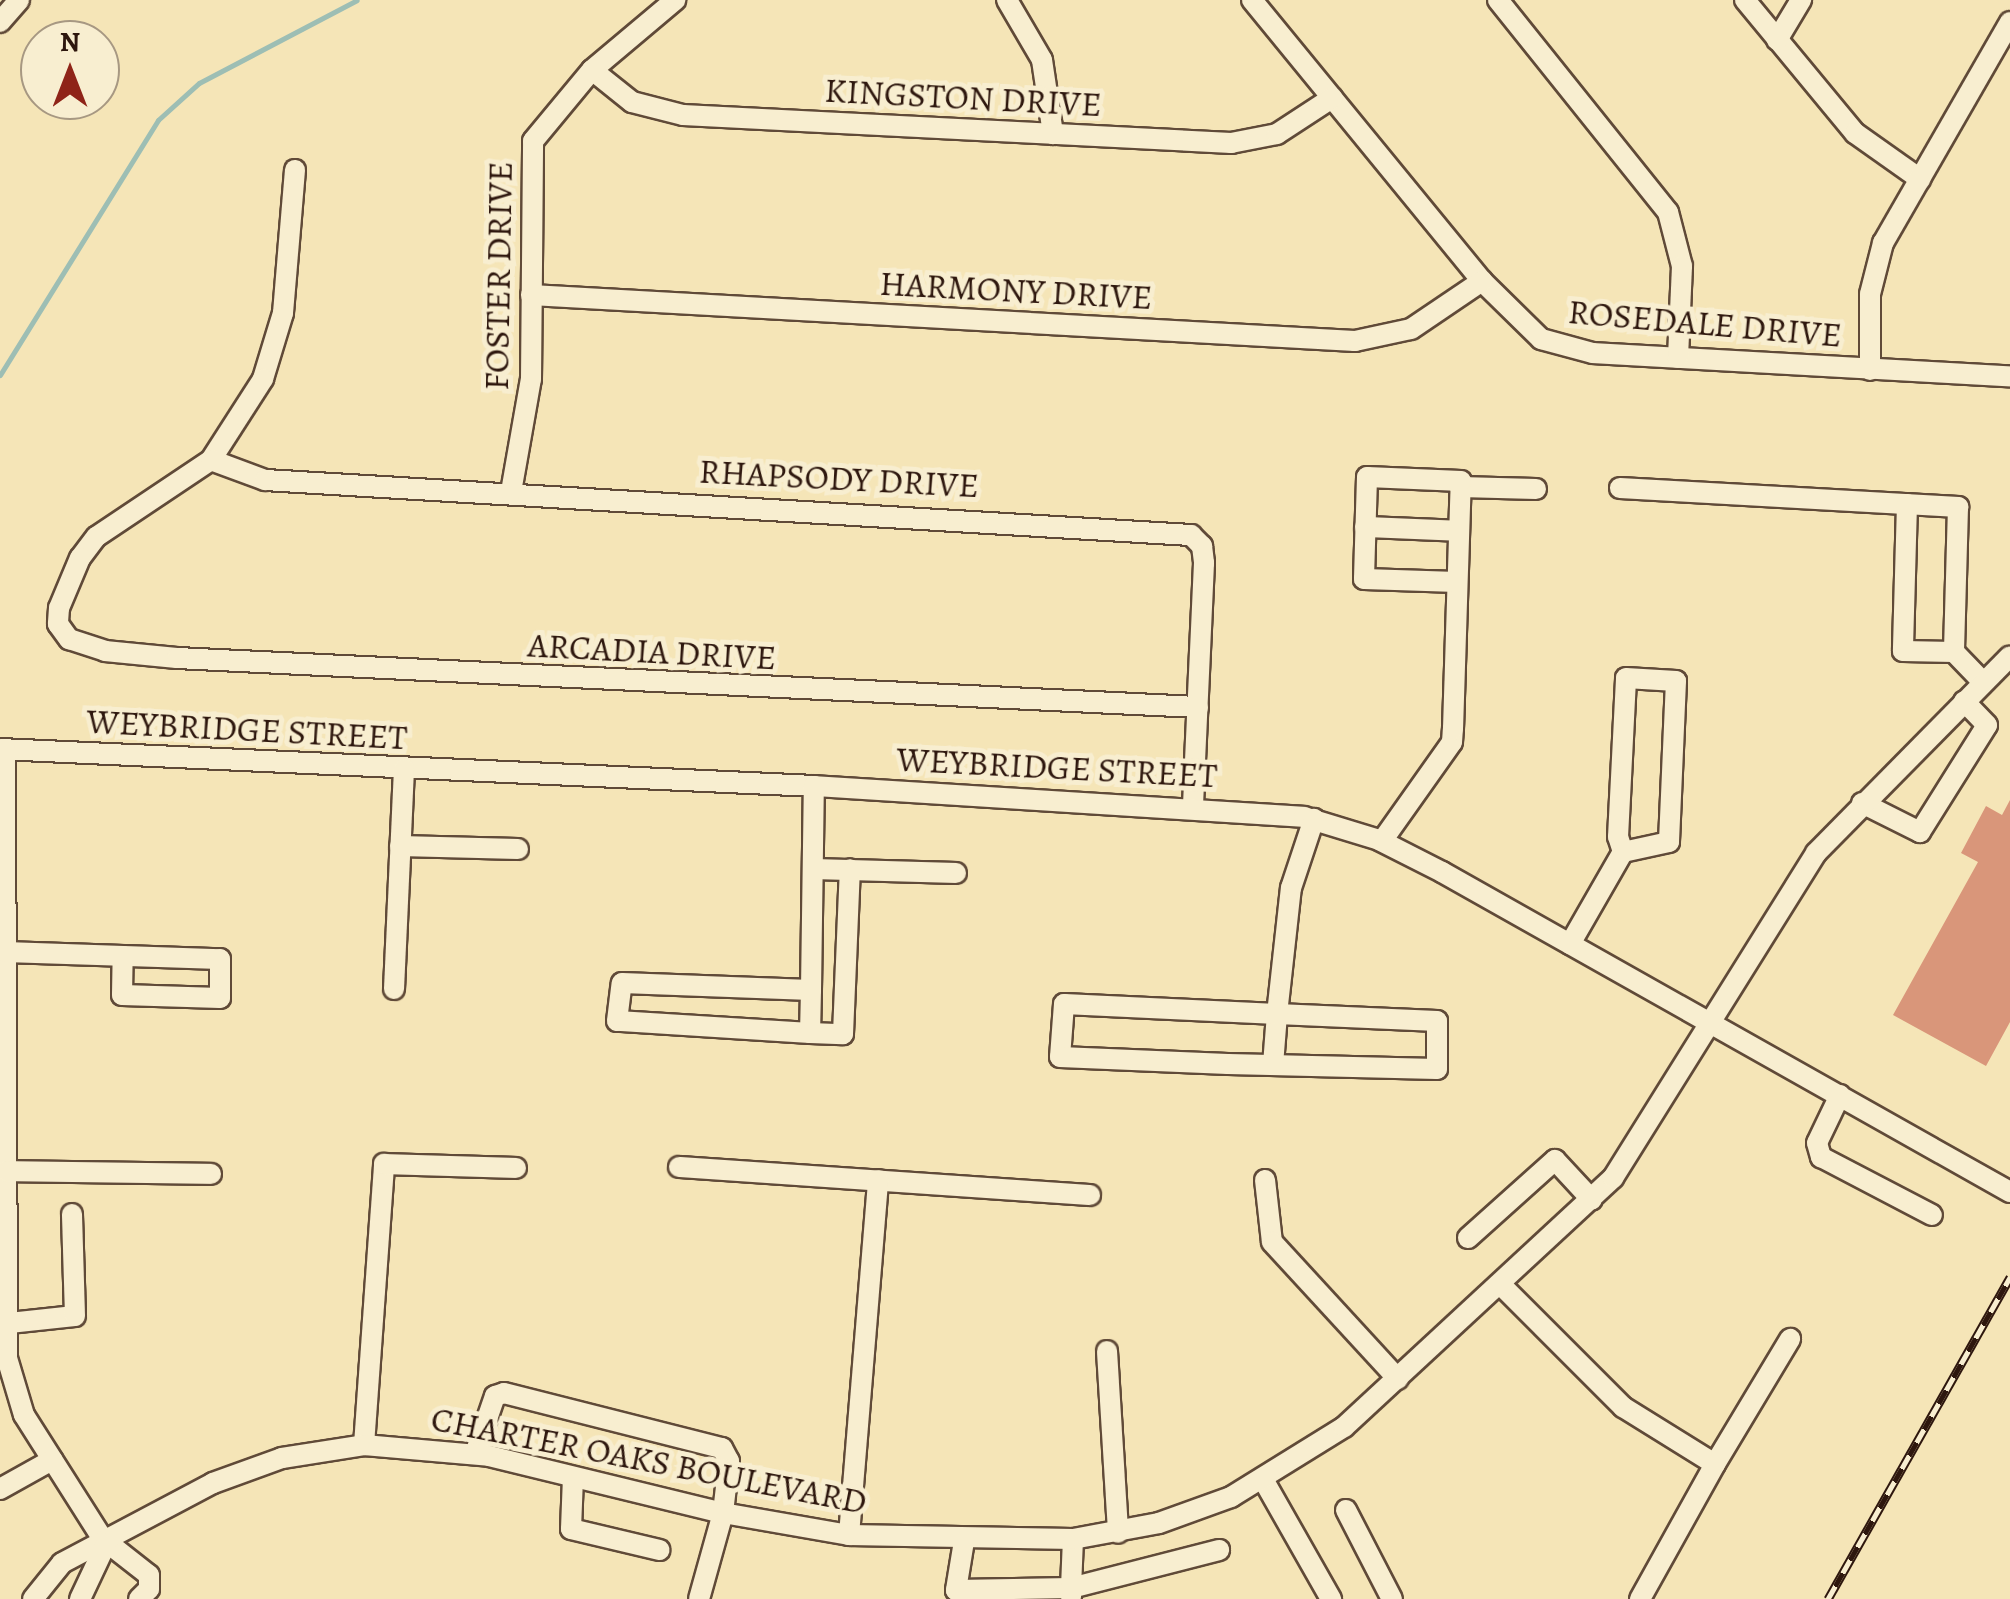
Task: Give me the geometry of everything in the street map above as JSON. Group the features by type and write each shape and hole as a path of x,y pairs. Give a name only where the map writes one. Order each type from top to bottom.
{"street":[{"path":"0,22 18,0"},
{"name":"FOSTER DRIVE","path":"511,492 531,380 533,141 592,70 675,0"},
{"path":"1007,0 1042,60 1053,134"},
{"name":"ROSEDALE DRIVE","path":"1252,0 1482,281 1526,328 1557,346 1678,358 2010,376"},
{"path":"1498,0 1668,212 1682,266 1678,358"},
{"path":"1744,0 1855,133 1920,180"},
{"path":"1778,40 1801,0"},
{"path":"1870,370 1877,261 2010,22"},
{"name":"KINGSTON DRIVE","path":"592,70 632,102 684,115 1249,142 1277,134 1332,98"},
{"path":"211,460 250,404 273,354 290,263 295,170"},
{"name":"HARMONY DRIVE","path":"530,295 1355,340 1411,329 1482,281"},
{"name":"RHAPSODY DRIVE","path":"211,460 265,480 1191,535 1202,546 1204,563 1192,806"},
{"name":"ARCADIA DRIVE","path":"211,460 108,528 80,558 63,592 58,624 69,638 105,651 474,675 1198,707"},
{"path":"1382,841 1452,742 1459,531 1460,481 1367,477 1364,579 1457,582"},
{"path":"1460,487 1536,489"},
{"path":"1620,488 1958,507 1954,652"},
{"path":"1907,504 1903,651 1954,652 1983,682"},
{"path":"1365,527 1459,531"},
{"name":"CHARTER OAKS BOULEVARD","path":"32,1599 62,1563 107,1544 244,1470 364,1445 475,1454 723,1513 849,1536 964,1541 1073,1539 1118,1533 1186,1515 1264,1481 1344,1426 1592,1200 1643,1136 1707,1020 1797,878 1862,803 2010,656"},
{"path":"1570,944 1623,852 1669,842 1676,681 1626,678 1618,837 1623,852"},
{"path":"1862,803 1920,832 1987,725 1964,701"},
{"path":"2,749 6,952 3,1324 15,1397 107,1544 148,1575 150,1588 139,1599"},
{"name":"WEYBRIDGE STREET","path":"2,749 1192,806 1314,820 1382,841 2010,1192"},
{"path":"394,989 404,769"},
{"path":"810,1033 814,786"},
{"path":"1273,1065 1290,888 1314,820"},
{"path":"400,846 518,849"},
{"path":"814,868 956,873"},
{"path":"811,990 622,983 618,1021 843,1034 850,869"},
{"path":"6,952 220,959 220,998 122,995 123,956"},
{"path":"1064,1004 1277,1014 1437,1021 1436,1068 1060,1058 1064,1004"},
{"path":"1840,1095 1817,1143 1821,1157 1932,1215"},
{"path":"1468,1238 1555,1160 1592,1200"},
{"path":"364,1445 384,1164 516,1168"},
{"path":"679,1166 1090,1195"},
{"path":"6,1171 211,1174"},
{"path":"849,1536 878,1180"},
{"path":"1265,1180 1272,1242 1398,1379"},
{"path":"3,1324 75,1316 72,1214"},
{"path":"1501,1285 1623,1407 1715,1464"},
{"path":"1640,1599 1790,1339"},
{"path":"1106,1352 1118,1533"},
{"path":"475,1454 495,1396 527,1397 722,1448 729,1460 723,1513 700,1599"},
{"path":"0,1488 52,1460"},
{"path":"573,1477 571,1529 660,1550"},
{"path":"1264,1481 1331,1599"},
{"path":"1346,1510 1392,1599"},
{"path":"1071,1594 1073,1539"},
{"path":"964,1541 956,1590 1071,1594 1219,1550"},
{"path":"80,1599 107,1544"}],"building":[{"path":"2010,800 2010,1022 1986,1066 1893,1015 1978,862 1961,853 1986,806 2002,815"}],"waterway":[{"path":"0,375 158,120 199,83 357,0"}],"railway":[{"path":"1828,1599 2010,1277"}]}
